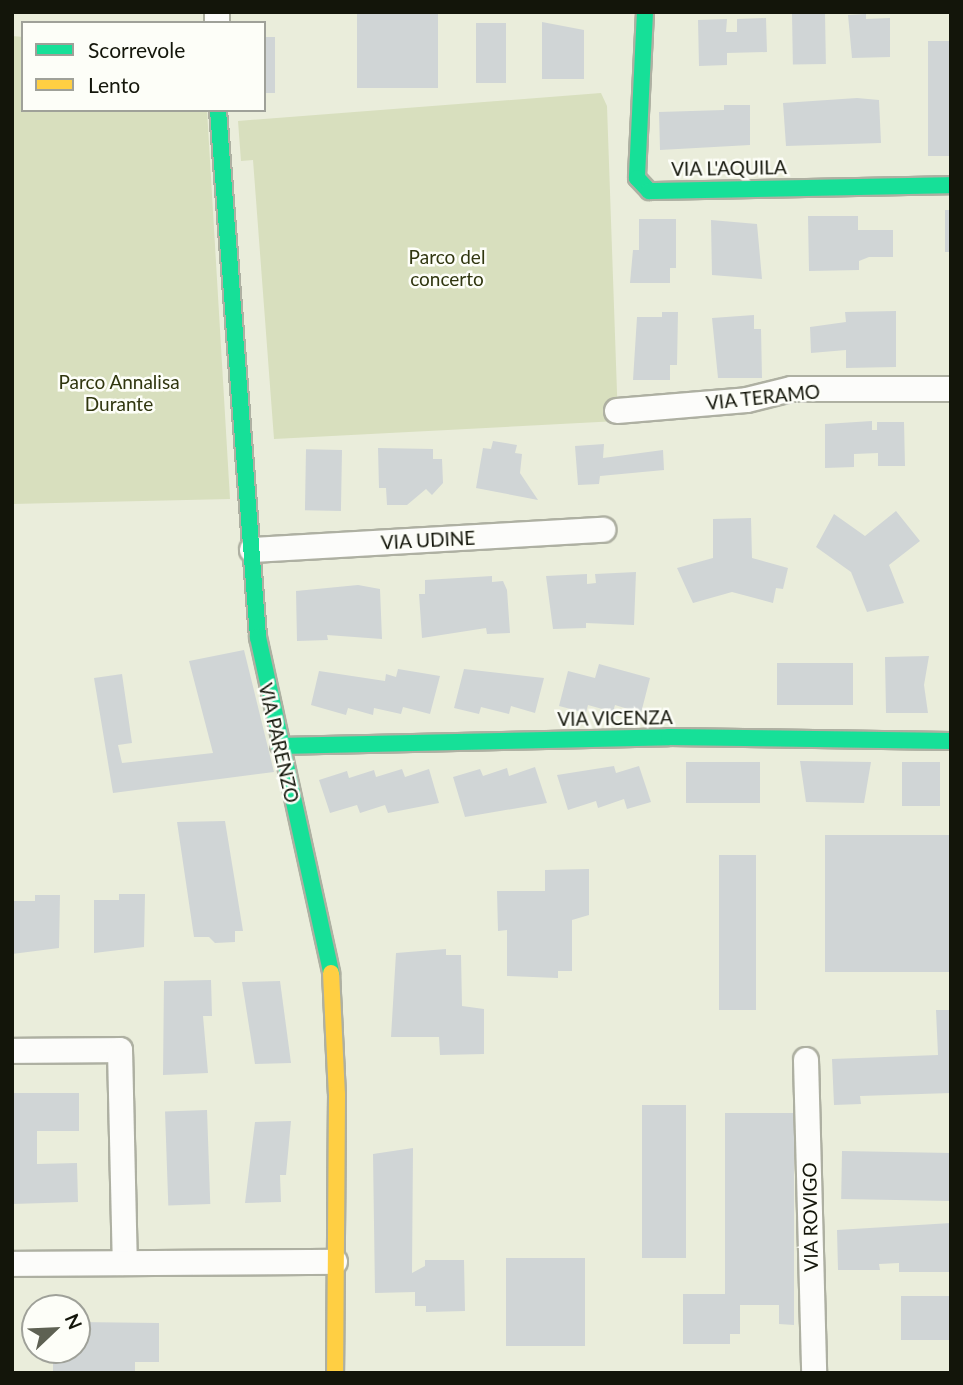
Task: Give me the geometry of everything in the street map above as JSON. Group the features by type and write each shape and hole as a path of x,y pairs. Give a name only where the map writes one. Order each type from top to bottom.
{"street":[{"name":"VIA L'AQUILA","path":"645,12 637,178 649,191 951,185"},
{"name":"VIA PARENZO","path":"218,112 258,637 279,746 331,972 337,1094 335,1373"},
{"name":"VIA TERAMO","path":"617,411 747,400 791,389 951,389"},
{"name":"VIA UDINE","path":"252,550 603,530"},
{"name":"VIA VICENZA","path":"279,746 669,737 951,741"},
{"path":"12,1051 120,1050 125,1263"},
{"name":"VIA ROVIGO","path":"806,1060 814,1373"},
{"path":"12,1264 335,1262"}],"green space":[{"name":"Parco Annalisa Durante","path":"12,36 21,37 21,112 207,112 230,499 12,504"},
{"name":"Parco del concerto","path":"601,93 607,106 618,421 274,439 253,160 241,161 238,121"}],"building":[{"path":"357,12 438,12 438,88 357,88"},
{"path":"825,13 826,64 793,65 792,14"},
{"path":"866,14 866,19 890,18 890,57 852,58 848,15"},
{"path":"766,18 767,52 727,53 727,65 699,66 698,20 727,19 726,32 737,32 737,19"},
{"path":"542,22 584,30 584,79 542,79"},
{"path":"476,23 506,23 506,83 476,83"},
{"path":"266,37 275,37 275,93 266,93"},
{"path":"928,41 951,41 951,156 928,156"},
{"path":"857,98 879,100 881,143 786,146 783,103"},
{"path":"724,105 750,105 750,145 660,150 659,112 724,110"},
{"path":"945,210 951,210 951,252 945,252"},
{"path":"808,216 858,216 858,230 893,230 893,257 869,257 859,261 859,270 809,271"},
{"path":"639,219 676,219 676,268 670,268 670,283 630,283 633,250 639,250"},
{"path":"711,220 757,224 762,279 712,275"},
{"path":"896,311 896,367 846,368 846,350 811,353 810,327 846,322 845,312"},
{"path":"662,312 678,312 677,365 670,365 670,380 633,380 637,317 662,317"},
{"path":"754,315 754,329 761,329 762,378 718,378 712,318"},
{"path":"872,421 872,430 877,430 877,422 904,422 905,466 878,466 878,453 854,454 854,467 825,468 825,424"},
{"path":"493,441 517,445 515,453 522,454 520,473 538,500 476,488 483,448 491,449"},
{"path":"604,444 603,458 663,450 664,470 600,476 599,484 578,485 575,446"},
{"path":"378,448 433,449 433,459 442,459 443,483 432,495 426,489 407,505 387,505 386,488 379,488"},
{"path":"306,449 342,450 341,511 305,510"},
{"path":"896,511 920,541 889,565 904,603 867,612 851,572 816,547 834,514 865,536"},
{"path":"751,518 752,558 788,568 783,589 776,588 773,603 732,592 693,603 677,568 713,558 713,519"},
{"path":"636,572 634,625 586,623 586,628 553,629 546,576 587,574 587,584 596,583 595,574"},
{"path":"492,576 492,582 503,581 507,590 510,633 487,634 486,628 422,638 419,594 425,594 425,580"},
{"path":"358,585 380,589 382,639 327,635 328,640 297,641 296,591"},
{"path":"244,650 274,772 113,793 94,678 122,674 132,743 118,745 122,763 213,753 189,661"},
{"path":"929,656 924,685 928,713 886,713 885,657"},
{"path":"777,663 853,663 853,705 777,705"},
{"path":"599,664 650,678 641,713 615,705 613,712 588,705 586,713 559,706 568,671 595,678"},
{"path":"398,669 440,676 430,714 403,707 401,714 374,708 373,715 348,708 346,715 311,705 319,671 385,681 386,674 396,677"},
{"path":"464,669 544,678 535,713 511,706 509,714 481,707 479,714 454,708"},
{"path":"800,761 871,762 864,803 806,802"},
{"path":"686,762 760,762 760,803 686,803"},
{"path":"902,762 940,762 940,806 902,806"},
{"path":"614,766 616,773 639,766 651,802 627,809 624,799 598,808 596,801 568,810 557,775"},
{"path":"535,767 547,803 465,817 453,777 480,769 483,776 507,768 509,776"},
{"path":"402,769 405,777 429,769 439,803 388,813 385,805 360,813 357,805 330,813 319,780 347,771 349,778 374,770 376,777"},
{"path":"225,821 243,931 235,931 235,942 215,943 209,937 194,937 177,822"},
{"path":"825,835 951,835 951,972 825,972"},
{"path":"719,855 756,855 756,1010 719,1010"},
{"path":"589,869 589,915 572,920 572,971 558,971 558,978 507,976 507,930 498,931 497,891 545,891 545,870"},
{"path":"119,894 145,894 144,947 94,953 94,900 119,900"},
{"path":"35,895 60,895 59,948 12,954 12,901 35,901"},
{"path":"446,949 446,955 461,955 462,1006 484,1009 484,1054 440,1055 439,1037 391,1037 396,953"},
{"path":"211,980 212,1016 203,1016 208,1073 163,1075 164,981"},
{"path":"280,981 291,1063 255,1064 242,982"},
{"path":"936,1010 951,1010 951,1093 860,1096 861,1104 834,1105 832,1059 938,1055"},
{"path":"12,1093 79,1093 79,1131 37,1131 37,1164 77,1163 78,1202 12,1204"},
{"path":"642,1105 686,1105 686,1258 642,1258"},
{"path":"207,1110 210,1204 168,1205 165,1111"},
{"path":"725,1113 794,1113 794,1325 779,1324 779,1305 740,1305 740,1334 730,1334 730,1344 683,1344 683,1294 725,1294"},
{"path":"291,1121 286,1175 280,1175 281,1202 245,1203 255,1122"},
{"path":"413,1148 412,1273 425,1266 425,1260 464,1260 465,1311 426,1312 426,1306 415,1306 415,1292 375,1293 373,1154"},
{"path":"842,1151 951,1153 950,1201 841,1199"},
{"path":"951,1223 951,1272 899,1272 899,1263 879,1264 880,1270 838,1270 837,1230"},
{"path":"506,1258 585,1258 585,1346 506,1346"},
{"path":"901,1296 951,1296 951,1340 901,1340"},
{"path":"91,1322 159,1323 159,1362 135,1362 135,1373 53,1373 53,1364 91,1364"}],"traffic: fast":[{"path":"645,12 637,178 649,191 951,185"},
{"path":"218,112 258,637 331,973"},
{"path":"279,746 669,737 951,741"}],"traffic: slow":[{"path":"331,973 337,1094 335,1373"}]}
